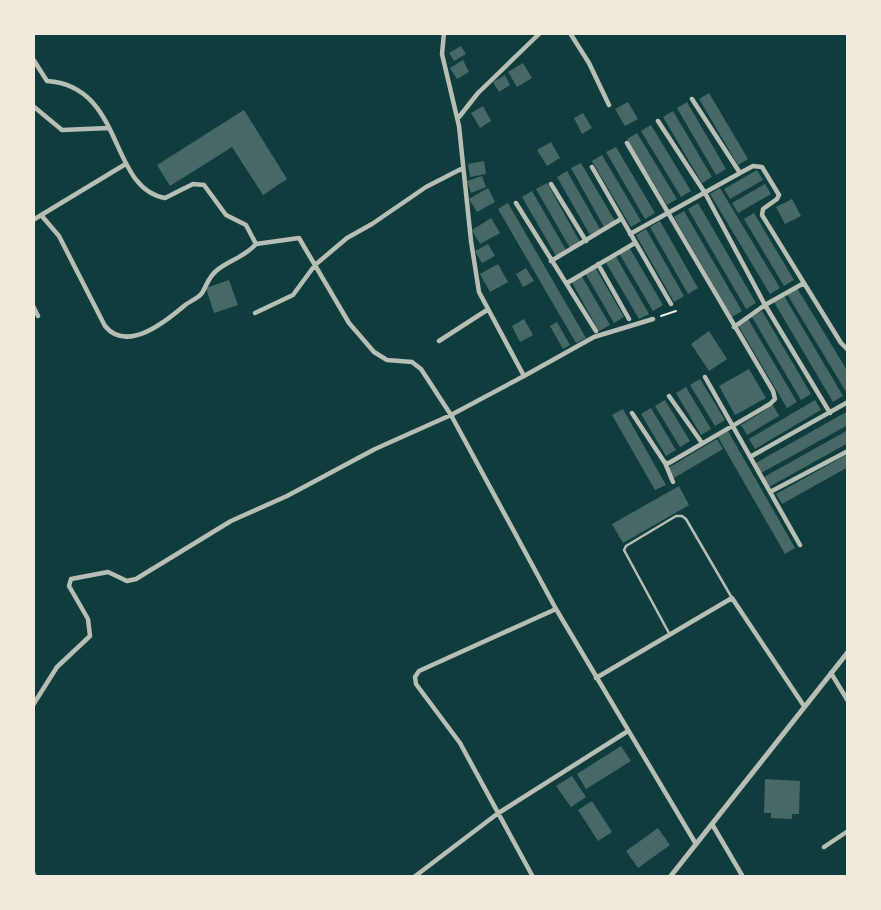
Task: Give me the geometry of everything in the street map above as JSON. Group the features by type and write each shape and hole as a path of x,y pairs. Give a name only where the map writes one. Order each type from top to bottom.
{"street":[{"path":"444,33 443,61 458,118 478,292 524,376"},
{"path":"458,118 478,93 540,33"},
{"path":"570,33 589,63 609,105"},
{"path":"33,59 47,81 68,84 83,91 110,128 124,164 143,185 161,197 173,196 193,184 204,185 226,215 246,225 256,244"},
{"path":"692,99 740,173"},
{"path":"33,106 62,130 110,128"},
{"path":"658,121 705,193 765,305 830,412"},
{"path":"626,144 773,391 775,399 771,404 665,463"},
{"path":"33,220 124,164"},
{"path":"630,234 753,166 762,167 778,192 777,199 763,209 762,214 843,347 848,351"},
{"path":"592,167 671,304"},
{"path":"255,313 293,295 315,265 347,238 372,225 426,187 463,168"},
{"path":"551,184 586,241"},
{"path":"516,203 596,331"},
{"path":"41,215 65,247 105,326 122,338 132,337 161,324 200,295 206,281 216,271 250,252 256,244 299,238 349,323 368,346 387,360 405,360 416,365 451,415 556,609 696,844"},
{"path":"551,261 621,219"},
{"path":"567,283 635,243"},
{"path":"598,264 629,319"},
{"path":"734,327 765,305 804,284"},
{"path":"33,306 38,316"},
{"path":"439,341 486,310"},
{"path":"33,705 57,667 90,636 88,620 69,586 71,579 108,572 127,581 136,579 231,521 287,496 375,449 451,415 594,337 653,318"},
{"path":"705,377 800,545"},
{"path":"669,396 702,443"},
{"path":"750,457 848,402"},
{"path":"632,413 665,463 673,482"},
{"path":"770,492 848,451"},
{"path":"596,678 732,598 804,706"},
{"path":"533,877 460,743 416,684 415,677 419,671 556,609"},
{"path":"670,877 848,652"},
{"path":"830,672 848,701"},
{"path":"414,877 497,814 628,732"},
{"path":"711,823 743,877"},
{"path":"824,847 848,831"}],"lane":[{"path":"670,635 624,550 626,546 676,516 682,516 732,598"}],"path":[{"path":"653,318 676,311"}],"building":[{"path":"461,46 466,54 454,61 449,53"},
{"path":"463,60 469,72 457,79 450,68"},
{"path":"523,63 532,78 517,87 508,72"},
{"path":"505,75 510,85 499,92 493,82"},
{"path":"709,93 748,159 738,165 699,99"},
{"path":"628,102 638,119 625,126 615,109"},
{"path":"687,102 726,169 716,175 677,108"},
{"path":"483,106 491,121 480,128 471,113"},
{"path":"244,110 287,179 263,195 232,147 170,186 157,165"},
{"path":"673,111 712,177 702,183 663,117"},
{"path":"583,113 592,128 582,134 574,118"},
{"path":"651,125 691,191 681,197 641,131"},
{"path":"637,133 677,199 667,205 627,139"},
{"path":"551,142 560,158 547,166 537,150"},
{"path":"616,147 655,213 645,219 606,152"},
{"path":"602,155 641,221 631,227 592,161"},
{"path":"484,161 486,174 470,177 468,164"},
{"path":"581,163 615,221 604,227 571,168"},
{"path":"757,170 763,180 730,199 724,189"},
{"path":"567,171 600,229 590,235 557,177"},
{"path":"482,176 486,187 471,193 467,181"},
{"path":"547,183 580,242 570,248 536,189"},
{"path":"765,184 771,194 738,213 732,203"},
{"path":"488,188 495,202 477,212 469,199"},
{"path":"720,188 780,288 770,294 710,194"},
{"path":"532,191 566,250 556,256 522,197"},
{"path":"792,199 801,216 785,224 776,207"},
{"path":"508,203 586,338 576,343 498,209"},
{"path":"698,203 756,303 746,309 688,209"},
{"path":"684,211 742,311 732,317 674,217"},
{"path":"754,213 794,280 784,286 744,219"},
{"path":"491,218 500,233 480,244 472,230"},
{"path":"660,221 698,288 688,294 650,227"},
{"path":"646,229 684,296 674,302 636,235"},
{"path":"488,244 495,256 482,263 475,251"},
{"path":"629,247 663,305 653,311 619,253"},
{"path":"615,255 649,314 639,319 605,261"},
{"path":"498,264 508,282 490,292 480,274"},
{"path":"595,267 624,317 614,323 585,273"},
{"path":"526,268 534,281 523,287 516,274"},
{"path":"581,275 610,325 599,331 571,281"},
{"path":"229,280 238,305 214,313 206,288"},
{"path":"797,288 848,372 848,395 787,294"},
{"path":"784,296 843,396 833,402 774,302"},
{"path":"762,311 811,394 801,400 752,317"},
{"path":"524,319 533,335 520,342 512,326"},
{"path":"748,319 797,402 787,408 738,325"},
{"path":"557,322 570,345 563,349 550,326"},
{"path":"709,331 727,359 709,371 691,344"},
{"path":"749,369 766,398 735,415 719,386"},
{"path":"700,379 725,420 715,426 690,385"},
{"path":"686,387 711,429 701,435 676,393"},
{"path":"665,400 690,441 680,447 655,406"},
{"path":"815,400 821,410 755,449 749,439"},
{"path":"773,405 779,416 747,435 741,425"},
{"path":"651,408 676,450 666,456 641,414"},
{"path":"623,409 666,485 655,490 612,415"},
{"path":"848,411 848,425 761,473 756,463"},
{"path":"848,430 848,443 769,487 764,477"},
{"path":"728,431 795,548 785,554 718,437"},
{"path":"717,439 723,449 674,478 668,468"},
{"path":"848,454 848,467 782,504 776,494"},
{"path":"679,486 689,505 623,543 612,524"},
{"path":"621,746 631,761 586,789 577,774"},
{"path":"572,776 586,797 571,807 556,786"},
{"path":"765,779 800,781 799,814 792,814 792,819 771,818 771,813 764,813"},
{"path":"592,801 612,832 598,841 578,810"},
{"path":"658,828 670,845 638,868 626,851"}]}
